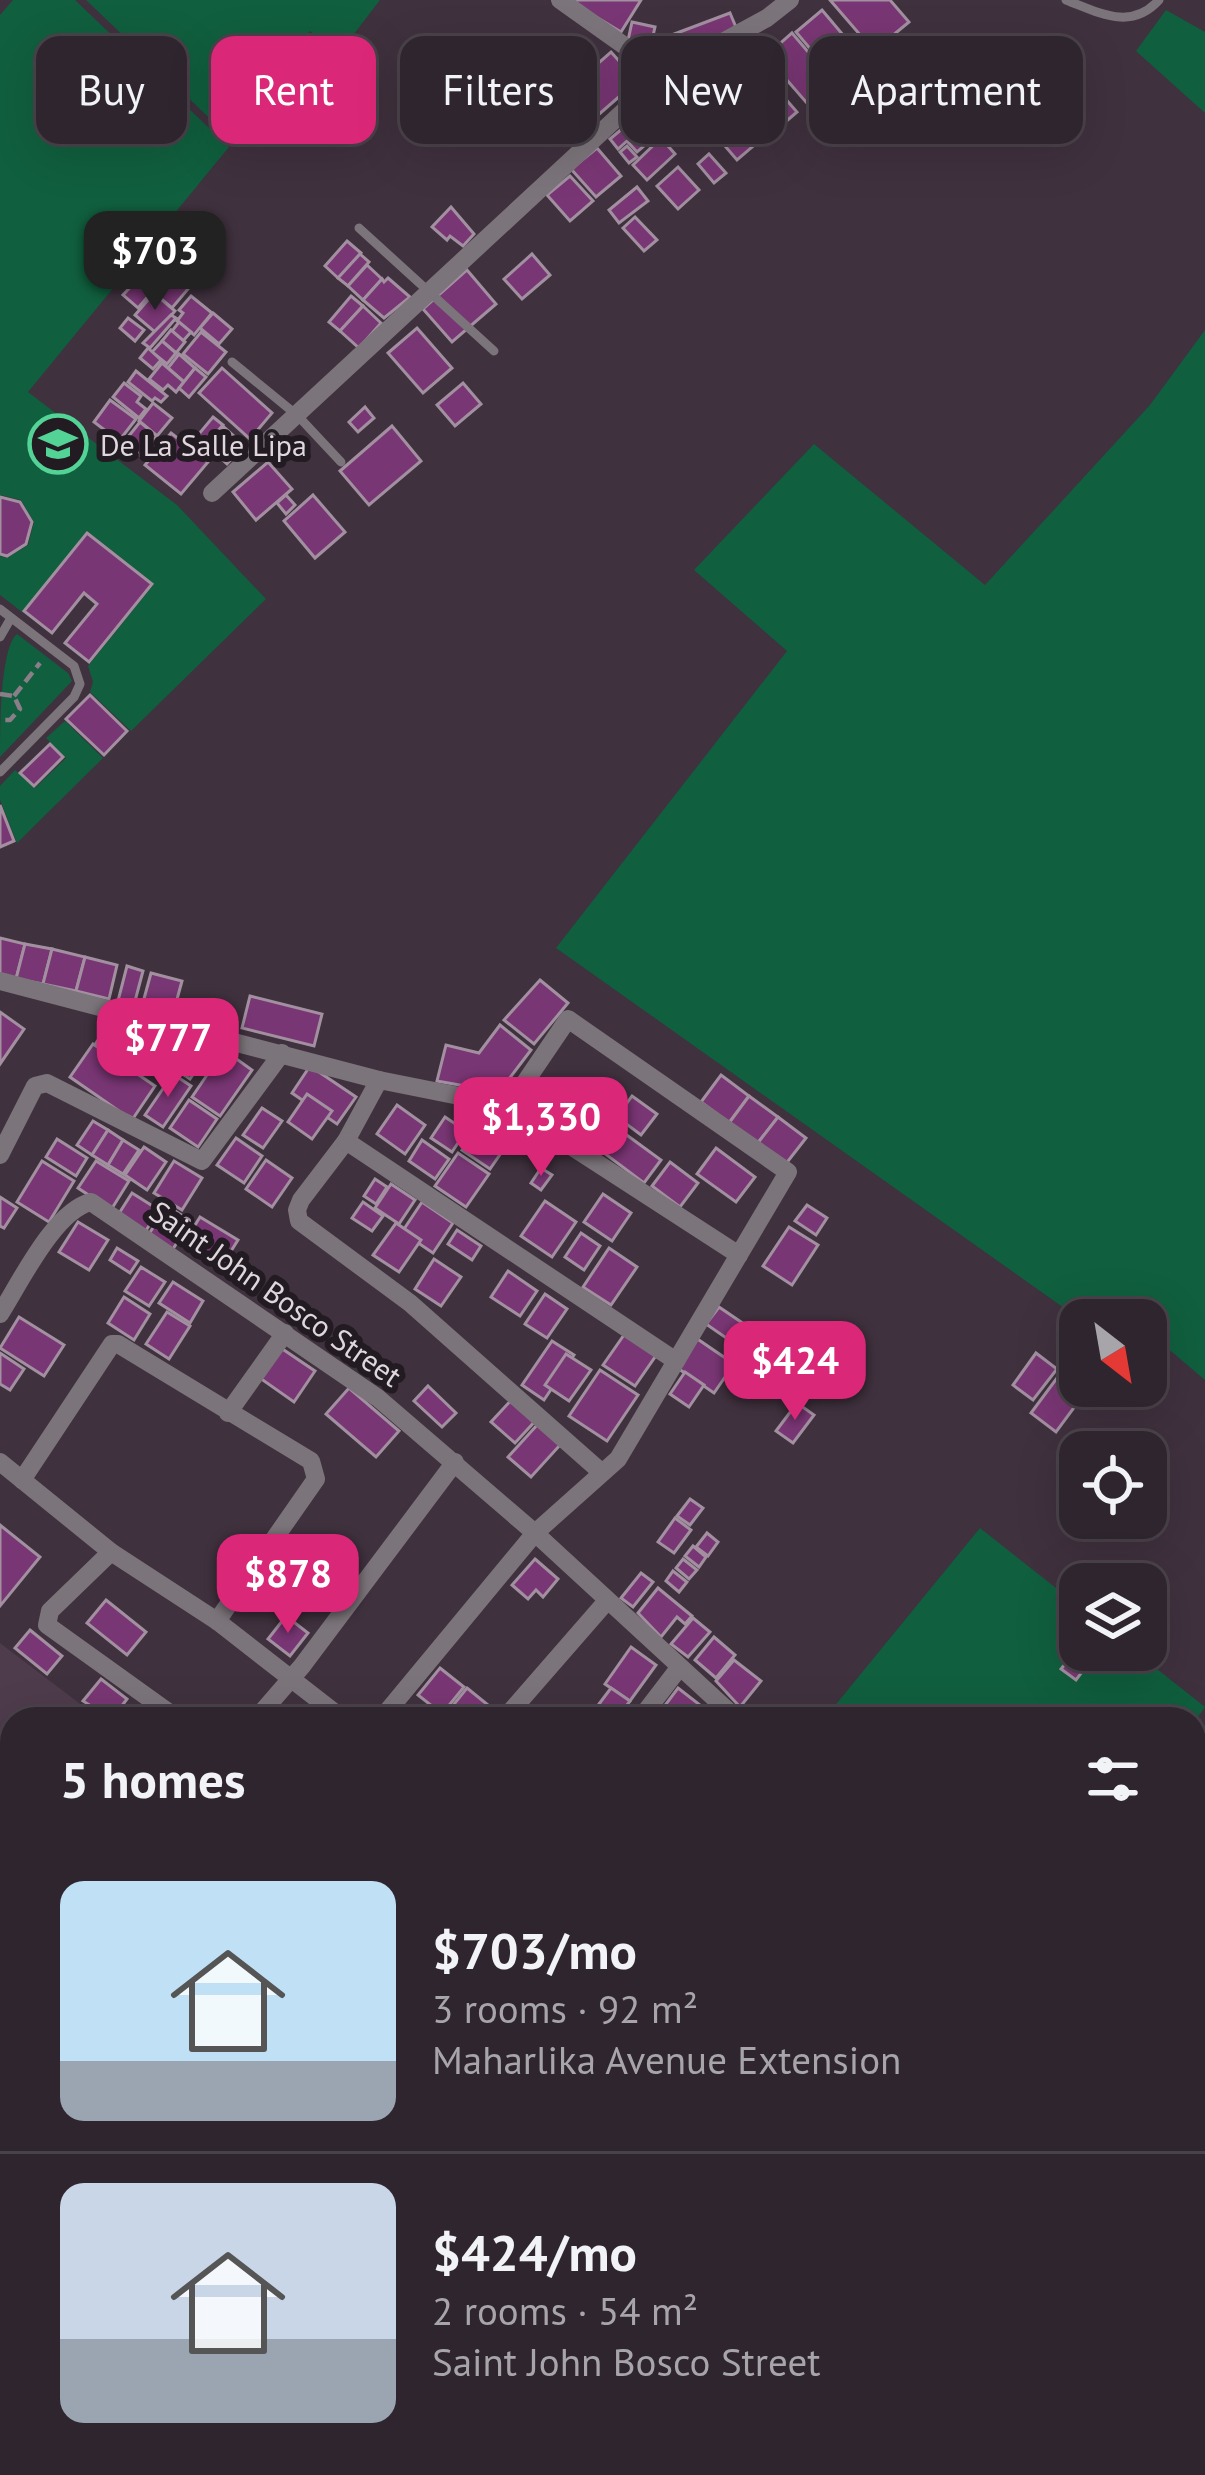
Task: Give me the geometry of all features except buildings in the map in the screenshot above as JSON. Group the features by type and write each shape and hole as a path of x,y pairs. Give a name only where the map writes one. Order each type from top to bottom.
{"street":[{"path":"560,0 621,43"},
{"path":"734,36 790,0"},
{"path":"212,493 621,113"},
{"path":"0,981 379,1080 509,1106 739,1255"},
{"path":"391,1707 535,1533 618,1459 788,1172 568,1019 509,1106"},
{"path":"1,1151 35,1087 47,1083 202,1161 282,1053"},
{"path":"379,1080 346,1141 302,1200 299,1221 410,1303 600,1471"},
{"path":"346,1141 676,1361"},
{"name":"Saint John Bosco Street","path":"0,1314 61,1221 91,1202 378,1397 535,1533 723,1707"},
{"path":"228,1413 285,1333"},
{"path":"22,1480 112,1344 311,1461 316,1479 217,1621"},
{"path":"0,1462 111,1552 217,1621 327,1707"},
{"path":"266,1707 455,1462"},
{"path":"111,1552 50,1611 47,1625 161,1707"},
{"path":"514,1707 606,1602"},
{"path":"649,1707 679,1668"}],"lane":[{"path":"1066,0 1131,20 1159,0"},
{"path":"359,228 494,351"},
{"path":"232,362 298,416 341,462"},
{"path":"0,609 77,671 77,691 0,772"},
{"path":"0,637 11,618"}],"path":[{"path":"14,695 51,649"},
{"path":"0,694 14,695 19,701 16,716 0,720"}],"shaded area":[{"path":"0,1643 84,1707 0,1707"}],"green space":[{"path":"13,0 75,0 113,36 36,36 36,144 187,144 187,107 211,130 211,144 229,147 28,392 177,505 266,599 131,731 90,692 93,682 88,666 154,584 87,531 22,612 0,595 0,556 7,558 28,545 34,522 21,500 0,495 0,15"},
{"path":"86,0 380,0 352,36 317,36 310,31 306,36 211,36 211,120 187,97 187,36 124,36"},
{"path":"1166,10 1205,32 1205,113 1136,51"},
{"path":"1205,330 1205,1380 1167,1348 1167,1299 1059,1299 1059,1304 556,948 787,651 694,570 814,444 985,585 1150,405"},
{"path":"17,634 72,681 0,757 4,671"},
{"path":"65,721 103,758 17,843 0,800 0,786 15,770 35,788 66,758 46,738"},
{"path":"980,1528 1059,1590 1059,1671 1160,1671 1205,1707 834,1707"}],"place":[{"name":"De La Salle Lipa","path":"58,444"}]}
